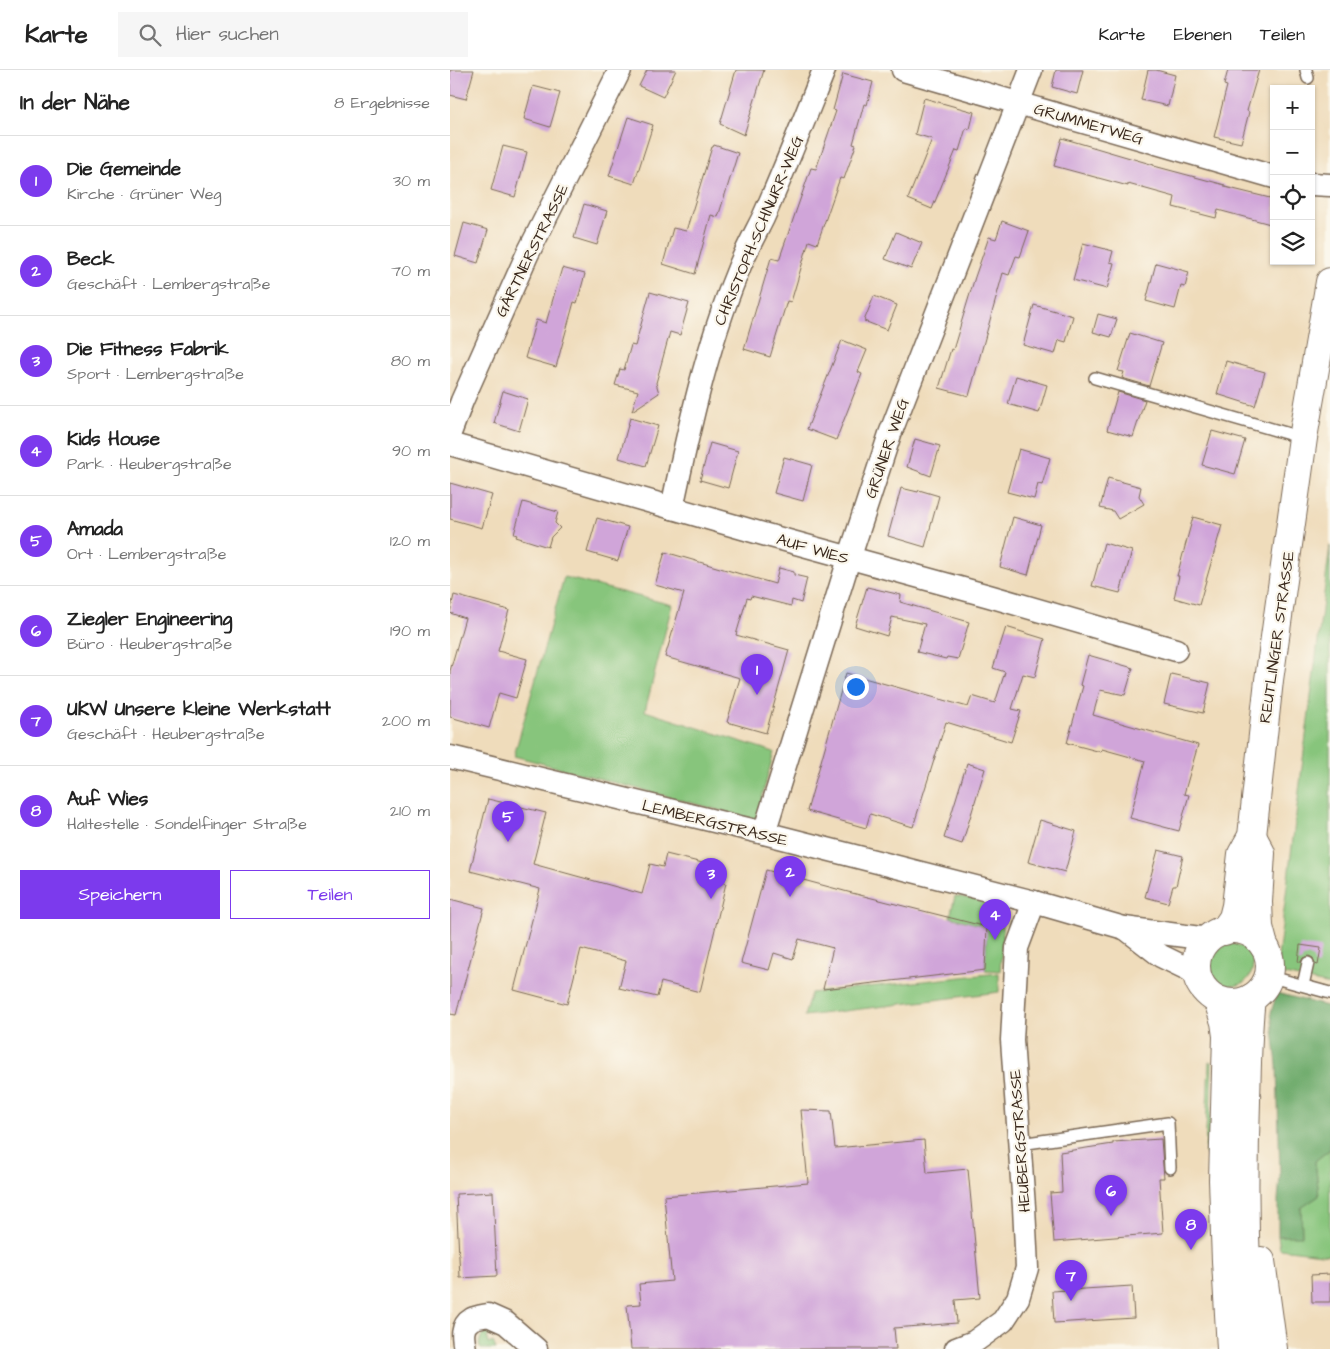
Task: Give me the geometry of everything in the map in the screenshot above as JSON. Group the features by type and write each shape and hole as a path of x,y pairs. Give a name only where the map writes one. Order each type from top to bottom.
{"main road":[{"name":"REUTLINGER STRASSE","path":"1216,935 1233,918 1242,854 1252,836 1269,680 1303,438 1330,282"},
{"name":"REUTLINGER STRASSE","path":"1252,836 1261,853 1258,902 1259,927 1264,946"},
{"path":"1218,1001 1243,1002 1259,992 1264,985 1268,976 1269,960 1264,946 1250,933 1234,930 1216,935 1199,952 1196,965 1196,973 1201,985 1218,1001 1225,1022 1227,1036 1224,1180 1231,1349"},
{"path":"1251,998 1244,1142 1244,1217 1247,1302 1251,1349"},
{"path":"1244,1217 1259,1248 1273,1349"},
{"path":"1216,1349 1221,1343 1227,1324 1229,1308"}],"street":[{"name":"GÄRTNERSTRASSE","path":"450,433 523,263 620,70"},
{"name":"CHRISTOPH-SCHNURR-WEG","path":"672,508 689,426 719,320 737,272 763,217 824,70"},
{"name":"GRUMMETWEG","path":"903,70 1270,176"},
{"name":"GRÜNER WEG","path":"764,833 890,434 1030,70"},
{"path":"1315,184 1330,185"},
{"name":"AUF WIES","path":"450,444 849,559 989,596 1176,650"},
{"name":"LEMBERGSTRASSE","path":"450,757 764,833 894,871 1034,902 1124,928 1216,935"},
{"name":"HEUBERGSTRASSE","path":"956,1349 974,1342 1003,1320 1018,1298 1027,1268 1020,1144 1008,1079 1017,948 1034,902"},
{"name":"LEMBERGSTRASSE","path":"1124,928 1161,956 1196,973"},
{"path":"465,1349 462,1336 465,1327 470,1320 488,1315 506,1323 536,1349"}],"lane":[{"path":"1095,378 1303,438"},
{"path":"1303,985 1308,963"},
{"path":"1268,976 1330,993"},
{"path":"1020,1144 1168,1123 1170,1168"}],"green space":[{"path":"1330,546 1330,985 1276,973"},
{"path":"564,577 672,605 645,711 774,752 756,820 514,756"},
{"path":"955,896 987,901 1000,915 1003,933 1000,971 985,970 987,927 950,917"},
{"path":"1228,944 1236,944 1247,950 1253,965 1247,980 1236,986 1228,986 1217,980 1211,969 1211,961 1217,950"},
{"path":"999,973 999,992 804,1016 811,993"},
{"path":"1277,993 1330,1007 1330,1149 1315,1161 1319,1196 1301,1208 1302,1236 1278,1236 1280,1177 1277,1065 1271,1012"},
{"path":"1209,1062 1212,1062 1210,1134 1207,1155 1205,1154"},
{"path":"1330,1149 1330,1255 1280,1249 1278,1236 1302,1235 1301,1208 1319,1196 1315,1161"},
{"path":"485,1332 499,1333 487,1337 488,1344 493,1342 496,1349 481,1349 479,1344 481,1337"}],"building":[{"path":"450,70 474,70 466,99 450,95"},
{"path":"647,70 676,70 663,97 639,86"},
{"path":"736,70 764,70 744,135 720,124"},
{"path":"1056,70 1083,70 1077,94 1052,87"},
{"path":"1148,70 1175,75 1168,106 1141,100"},
{"path":"1228,70 1259,70 1247,111 1249,112 1241,143 1214,137 1227,86 1224,85"},
{"path":"843,74 873,82 867,105 864,104 853,144 856,145 844,179 840,178 817,244 809,241 791,302 787,301 770,357 744,349 771,258 779,260 811,168 816,169 836,111 833,110"},
{"path":"533,86 560,93 550,127 524,119"},
{"path":"924,98 974,112 970,129 966,128 959,151 956,150 932,209 908,199 932,139 915,134"},
{"path":"628,117 653,125 634,184 609,176"},
{"path":"1062,138 1225,185 1225,187 1270,198 1270,224 1218,210 1216,218 1173,207 1175,197 1054,166"},
{"path":"714,145 738,153 718,217 711,215 695,274 663,264 673,228 686,231"},
{"path":"503,146 527,152 515,197 491,190"},
{"path":"584,204 607,211 597,245 574,238"},
{"path":"1002,221 1029,231 1020,257 1016,256 1009,275 1003,273 969,396 939,388 989,237 996,239"},
{"path":"464,223 488,230 478,263 455,256"},
{"path":"896,232 922,243 911,269 885,259"},
{"path":"1083,243 1113,251 1110,262 1114,263 1107,289 1073,280"},
{"path":"1156,263 1189,272 1185,287 1181,286 1175,309 1146,301"},
{"path":"562,268 585,274 577,303 574,302 556,367 525,358 536,320 546,323"},
{"path":"650,292 689,303 680,335 670,332 656,383 659,393 632,411 638,391 615,385 620,369 624,370 631,345 635,346"},
{"path":"874,296 897,305 887,330 864,321"},
{"path":"1034,305 1073,316 1066,342 1059,340 1055,354 1023,345"},
{"path":"1098,314 1117,319 1111,337 1093,332"},
{"path":"1130,333 1162,343 1149,386 1122,378 1124,372 1118,371"},
{"path":"842,340 867,350 858,372 862,374 836,440 807,429"},
{"path":"1226,361 1265,372 1255,406 1217,394"},
{"path":"1016,376 1047,385 1039,413 1008,404"},
{"path":"503,391 528,399 519,431 494,423"},
{"path":"1118,392 1145,400 1133,437 1107,430"},
{"path":"630,418 658,426 646,466 619,458"},
{"path":"1212,431 1245,440 1235,474 1202,465"},
{"path":"915,439 940,446 931,476 907,467"},
{"path":"710,443 738,451 728,488 700,480"},
{"path":"1019,449 1050,458 1042,485 1038,484 1034,499 1007,492"},
{"path":"784,457 812,465 803,501 774,493"},
{"path":"1108,478 1141,487 1139,496 1144,504 1118,519 1113,511 1100,508"},
{"path":"450,483 492,495 482,528 450,519"},
{"path":"901,488 918,492 919,490 939,496 925,547 888,536"},
{"path":"523,502 558,512 555,523 560,528 551,537 548,547 516,537 517,535 514,534"},
{"path":"1013,517 1041,525 1028,575 1000,567"},
{"path":"1193,517 1222,525 1199,605 1174,598 1179,576 1177,576"},
{"path":"597,518 628,527 618,561 587,552"},
{"path":"1104,543 1132,551 1120,593 1092,586"},
{"path":"665,552 775,584 779,568 794,572 794,575 807,578 801,603 792,600 791,606 751,596 750,599 747,598 736,635 789,650 766,733 727,722 740,678 665,657 684,593 655,585"},
{"path":"867,587 901,595 900,602 969,622 958,659 947,657 946,659 917,652 925,624 892,617 887,636 855,626"},
{"path":"454,595 509,610 498,651 527,659 516,698 499,693 489,728 450,717 450,671 465,618 450,613"},
{"path":"1006,627 1045,639 1035,677 1023,674 1012,709 1021,711 1011,742 946,722 913,827 870,814 866,828 807,811 846,673 968,707 972,696 995,703 1005,672 993,668"},
{"path":"1088,655 1133,668 1125,695 1100,690 1093,715 1198,745 1184,794 1189,795 1179,831 1130,818 1145,761 1102,749 1101,752 1067,743 1083,686 1080,685"},
{"path":"1171,674 1210,683 1203,713 1164,704"},
{"path":"967,763 985,769 962,844 944,838"},
{"path":"488,799 546,813 533,864 642,894 650,864 663,867 666,854 715,866 711,880 726,883 700,992 661,982 657,997 619,988 626,961 581,949 567,1004 514,990 540,889 470,871"},
{"path":"1040,820 1076,831 1065,872 1028,862"},
{"path":"1158,850 1183,856 1176,886 1173,886 1168,903 1145,897"},
{"path":"766,870 987,927 985,970 823,989 833,948 799,939 793,959 774,953 769,970 741,963"},
{"path":"450,899 484,908 456,1015 450,1014"},
{"path":"1300,945 1321,948 1318,965 1309,956 1298,962"},
{"path":"801,1110 831,1111 835,1148 924,1140 927,1173 968,1169 980,1298 955,1300 957,1323 894,1328 896,1349 631,1349 627,1305 641,1304 639,1284 672,1281 664,1196 808,1183"},
{"path":"1161,1139 1164,1178 1159,1178 1163,1233 1054,1242 1050,1193 1062,1192 1060,1152 1113,1144 1113,1142"},
{"path":"493,1192 497,1276 460,1278 456,1194"},
{"path":"1330,1274 1330,1302 1312,1302 1311,1275"},
{"path":"1132,1286 1134,1318 1054,1323 1052,1291"}],"place":[{"name":"Die Gemeinde","path":"757,695"},
{"name":"Amada","path":"508,842"},
{"name":"Beck","path":"790,897"},
{"name":"Die Fitness Fabrik","path":"711,899"},
{"name":"Kids House","path":"995,940"},
{"name":"Ziegler Engineering","path":"1111,1216"},
{"name":"Auf Wies","path":"1191,1250"},
{"name":"UKW Unsere kleine Werkstatt","path":"1071,1301"}]}
